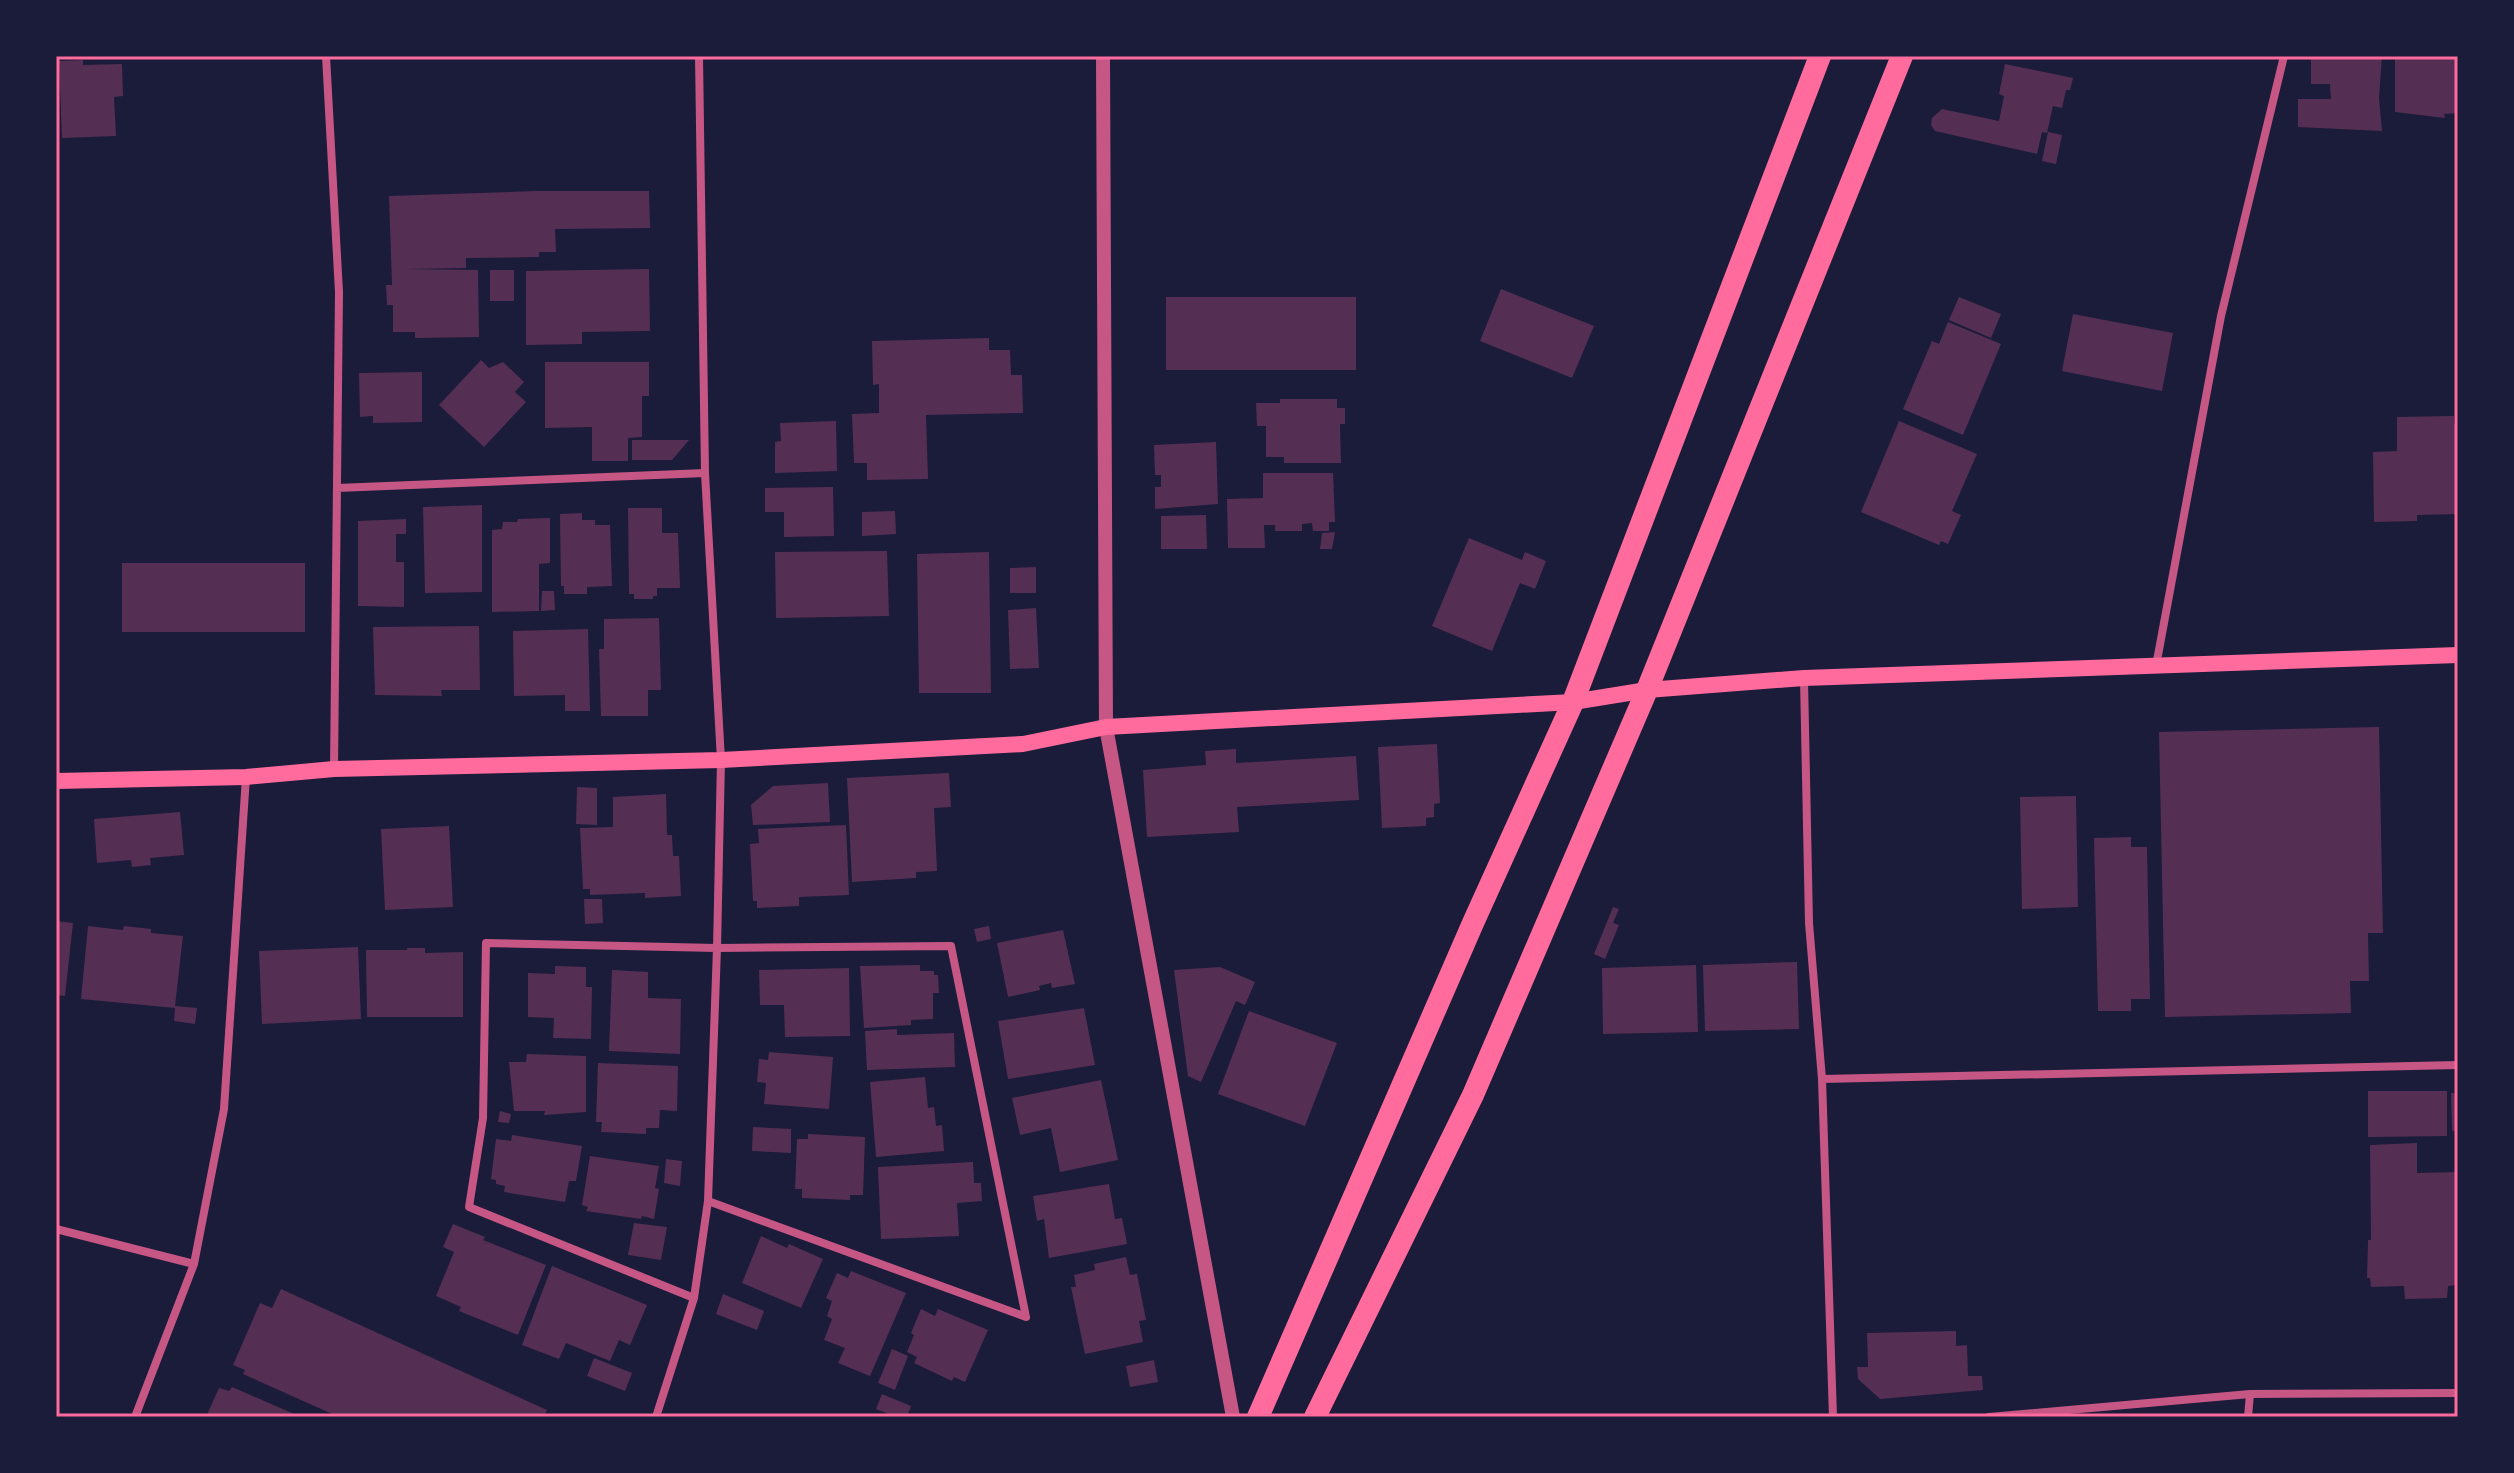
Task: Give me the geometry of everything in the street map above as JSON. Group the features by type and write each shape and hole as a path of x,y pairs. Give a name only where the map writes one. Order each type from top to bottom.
{"highway":[{"path":"1258,1417 1473,923 1573,702 1820,56"},
{"path":"1315,1417 1473,1095 1647,690 1902,56"}],"main road":[{"path":"56,781 246,777 334,769 721,760 1023,744 1106,727 1573,702 1647,690 1804,678 2458,655"}],"street":[{"path":"326,56 339,292 334,769"},
{"path":"656,1417 694,1298 708,1201 717,948 721,760 705,473 699,56"},
{"path":"1103,56 1106,727 1233,1417"},
{"path":"2156,666 2221,316 2284,56"},
{"path":"337,488 705,473"},
{"path":"1804,678 1809,923 1822,1079 1833,1417"},
{"path":"135,1417 194,1264 224,1109 246,777"},
{"path":"694,1298 469,1207 483,1118 486,943 717,948 951,946 1026,1317 708,1201"},
{"path":"1822,1079 2458,1065"},
{"path":"56,1229 194,1264"},
{"path":"1989,1417 2250,1394 2458,1393"},
{"path":"2248,1417 2250,1394"}],"building":[{"path":"2311,56 2382,56 2379,98 2382,131 2298,127 2298,99 2331,99 2330,84 2311,84"},
{"path":"2395,56 2458,56 2458,113 2444,114 2445,118 2395,112"},
{"path":"83,60 83,65 122,64 123,96 114,97 116,136 62,138 59,61"},
{"path":"2005,64 2073,78 2070,90 2066,90 2062,108 2053,106 2047,133 2042,132 2037,154 1935,131 1931,125 1932,118 1942,109 1999,121 2004,96 1999,94"},
{"path":"2048,132 2062,135 2056,164 2042,161"},
{"path":"649,191 650,228 555,229 556,252 539,252 539,257 466,258 466,268 405,269 478,270 479,337 415,338 415,332 393,332 393,305 387,305 386,285 392,285 389,196"},
{"path":"649,269 650,331 582,332 582,344 526,345 526,271"},
{"path":"490,270 514,270 514,301 490,301"},
{"path":"1501,289 1594,326 1572,378 1480,341"},
{"path":"1166,297 1356,297 1356,370 1166,370"},
{"path":"1959,297 2001,314 1991,338 1949,320"},
{"path":"2073,314 2173,333 2162,391 2062,371"},
{"path":"1948,322 2001,344 1963,435 1903,409 1932,341 1939,344"},
{"path":"989,338 989,350 1010,350 1011,375 1022,375 1023,413 926,415 928,479 867,480 867,463 854,463 852,414 879,413 879,384 873,385 872,341"},
{"path":"481,360 489,368 503,362 524,382 515,392 526,402 484,447 439,405"},
{"path":"545,362 649,362 649,396 642,396 642,437 628,438 628,461 592,461 592,427 545,428"},
{"path":"422,372 422,422 373,423 373,416 360,417 359,373"},
{"path":"1280,399 1337,399 1337,408 1345,408 1345,424 1340,424 1341,463 1284,463 1284,457 1266,457 1266,426 1257,426 1256,403 1280,403"},
{"path":"2454,416 2454,424 2458,424 2458,514 2417,515 2417,521 2374,522 2373,452 2397,451 2397,417"},
{"path":"836,421 837,471 775,473 775,442 781,441 780,423"},
{"path":"1899,421 1977,454 1952,511 1961,515 1948,544 1941,541 1939,545 1861,512"},
{"path":"632,440 689,440 672,460 632,460"},
{"path":"1216,442 1218,504 1155,509 1155,487 1161,487 1161,475 1155,475 1154,445"},
{"path":"1263,473 1333,473 1335,522 1329,522 1329,531 1313,531 1312,523 1302,524 1302,531 1275,531 1275,525 1264,525 1265,548 1228,548 1227,499 1263,498"},
{"path":"833,487 834,536 784,537 784,512 765,512 765,488"},
{"path":"482,505 482,592 425,593 423,507"},
{"path":"628,508 662,508 662,533 678,533 680,588 657,588 657,596 653,599 634,599 634,594 629,594"},
{"path":"895,511 896,534 862,536 862,512"},
{"path":"582,513 582,520 595,520 595,525 610,525 612,586 587,587 587,594 564,594 564,586 561,586 560,514"},
{"path":"1206,515 1207,549 1161,549 1161,516"},
{"path":"550,518 550,563 539,564 539,611 492,612 492,530 502,529 503,522"},
{"path":"406,519 406,534 396,534 396,562 404,562 404,607 358,606 358,521"},
{"path":"1335,532 1332,549 1320,549 1322,533"},
{"path":"1469,538 1522,560 1525,552 1546,561 1535,589 1520,583 1492,651 1432,626"},
{"path":"887,551 889,616 776,618 775,552"},
{"path":"989,552 991,693 919,693 917,554"},
{"path":"122,563 305,563 305,632 122,632"},
{"path":"1036,567 1036,593 1010,593 1010,568"},
{"path":"542,591 554,591 555,610 541,611"},
{"path":"1036,608 1039,668 1010,669 1008,610"},
{"path":"659,618 661,690 648,690 648,716 601,716 599,649 604,649 604,619"},
{"path":"479,626 480,690 441,690 442,696 375,695 373,627"},
{"path":"588,629 590,711 565,711 565,695 514,696 513,631"},
{"path":"2379,727 2383,933 2368,933 2369,981 2350,981 2351,1013 2165,1017 2159,732"},
{"path":"1437,744 1440,803 1434,804 1434,817 1426,818 1426,826 1382,828 1378,747"},
{"path":"1236,749 1236,763 1356,756 1359,800 1237,807 1239,832 1147,837 1143,770 1206,765 1205,751"},
{"path":"949,773 951,807 934,808 937,871 916,872 916,878 852,882 847,778"},
{"path":"828,783 830,822 753,825 751,805 773,786"},
{"path":"577,787 597,788 597,825 576,824"},
{"path":"666,794 667,835 672,835 673,856 679,856 681,896 645,898 645,893 590,895 590,889 583,889 580,828 613,827 613,797"},
{"path":"2076,796 2078,907 2022,909 2020,797"},
{"path":"180,812 184,855 150,858 151,865 132,867 131,860 97,863 94,819"},
{"path":"846,825 849,895 799,897 799,906 757,908 757,901 753,901 750,844 759,843 758,829"},
{"path":"449,826 453,907 385,910 381,829"},
{"path":"2131,837 2131,847 2147,847 2150,999 2131,999 2131,1011 2098,1011 2094,838"},
{"path":"584,899 602,899 603,923 585,924"},
{"path":"1613,907 1619,909 1613,923 1619,925 1605,959 1594,954"},
{"path":"56,921 73,923 65,996 56,995"},
{"path":"88,926 123,930 124,926 183,936 175,1006 197,1008 195,1024 174,1021 175,1008 81,999"},
{"path":"989,926 991,939 977,942 974,929"},
{"path":"1063,930 1075,984 1052,988 1051,983 1039,986 1040,990 1008,997 997,943"},
{"path":"358,947 361,1019 262,1024 259,951"},
{"path":"425,948 425,953 463,952 463,1017 367,1017 366,950"},
{"path":"1797,962 1799,1029 1705,1031 1703,965"},
{"path":"920,965 920,971 934,971 934,975 938,975 939,993 933,993 933,1019 911,1020 911,1025 864,1028 860,966"},
{"path":"1696,965 1698,1032 1603,1034 1602,968"},
{"path":"555,966 586,967 586,987 592,987 591,1039 553,1038 554,1018 528,1017 528,973 555,974"},
{"path":"1220,967 1255,982 1245,1005 1236,1001 1201,1082 1188,1076 1174,970"},
{"path":"849,968 850,1036 785,1037 784,1005 760,1005 759,970"},
{"path":"612,970 648,972 648,998 681,999 680,1054 609,1051"},
{"path":"1084,1008 1095,1065 1008,1079 998,1021"},
{"path":"1249,1011 1337,1043 1305,1126 1218,1094"},
{"path":"897,1029 897,1035 954,1033 955,1067 867,1070 865,1031"},
{"path":"769,1052 833,1057 829,1109 764,1104 766,1083 757,1082 759,1059 768,1060"},
{"path":"527,1054 586,1056 586,1112 544,1115 545,1111 514,1111 509,1062 526,1062"},
{"path":"598,1063 678,1066 677,1111 660,1110 659,1128 646,1128 646,1134 601,1132 602,1122 596,1122"},
{"path":"925,1077 928,1108 934,1107 936,1126 942,1125 944,1151 876,1157 870,1082"},
{"path":"1101,1080 1118,1160 1060,1172 1051,1128 1020,1135 1012,1098"},
{"path":"2368,1091 2447,1091 2447,1136 2368,1137"},
{"path":"2451,1093 2458,1093 2458,1130 2452,1131"},
{"path":"500,1111 511,1114 509,1123 498,1122"},
{"path":"753,1127 791,1129 791,1153 752,1151"},
{"path":"808,1134 865,1137 863,1195 850,1195 850,1200 802,1198 802,1189 795,1189 797,1139 808,1139"},
{"path":"512,1135 582,1146 576,1181 569,1181 565,1202 504,1192 505,1186 491,1179 496,1139 511,1141"},
{"path":"2417,1143 2417,1173 2458,1172 2458,1285 2448,1286 2447,1298 2405,1299 2404,1286 2371,1287 2370,1278 2367,1278 2368,1240 2371,1240 2370,1145"},
{"path":"590,1156 659,1166 654,1219 586,1211 588,1207 582,1205"},
{"path":"666,1159 682,1161 680,1186 664,1183"},
{"path":"973,1162 974,1183 981,1183 982,1201 957,1203 959,1236 881,1239 878,1167"},
{"path":"1109,1184 1115,1219 1122,1218 1127,1244 1049,1258 1044,1219 1037,1221 1033,1196"},
{"path":"634,1223 667,1227 661,1260 628,1255"},
{"path":"453,1224 485,1237 483,1240 546,1265 518,1335 459,1311 461,1307 436,1296 454,1252 443,1247"},
{"path":"761,1236 823,1259 801,1308 742,1283"},
{"path":"1126,1257 1130,1275 1137,1274 1146,1320 1139,1321 1143,1342 1085,1354 1071,1287 1076,1287 1074,1275 1095,1270 1094,1264"},
{"path":"552,1266 647,1305 630,1345 619,1340 610,1361 566,1343 559,1359 522,1345"},
{"path":"851,1271 906,1293 870,1376 838,1363 845,1348 824,1340 832,1319 827,1316 832,1301 826,1298 837,1273 848,1278"},
{"path":"281,1289 547,1410 544,1417 339,1417 243,1374 245,1370 233,1365 260,1303 272,1308"},
{"path":"723,1294 764,1311 757,1330 716,1314"},
{"path":"921,1309 935,1316 938,1309 988,1330 965,1382 954,1377 952,1381 914,1363 917,1357 907,1352"},
{"path":"1956,1331 1956,1346 1967,1345 1968,1376 1982,1376 1983,1390 1880,1399 1858,1379 1857,1367 1868,1367 1867,1333"},
{"path":"892,1349 908,1356 895,1390 878,1383"},
{"path":"594,1358 632,1373 625,1391 587,1376"},
{"path":"1154,1360 1158,1382 1130,1387 1126,1366"},
{"path":"232,1387 301,1417 206,1417 219,1388 229,1391"},
{"path":"882,1394 911,1406 907,1417 896,1417 876,1409"}]}
